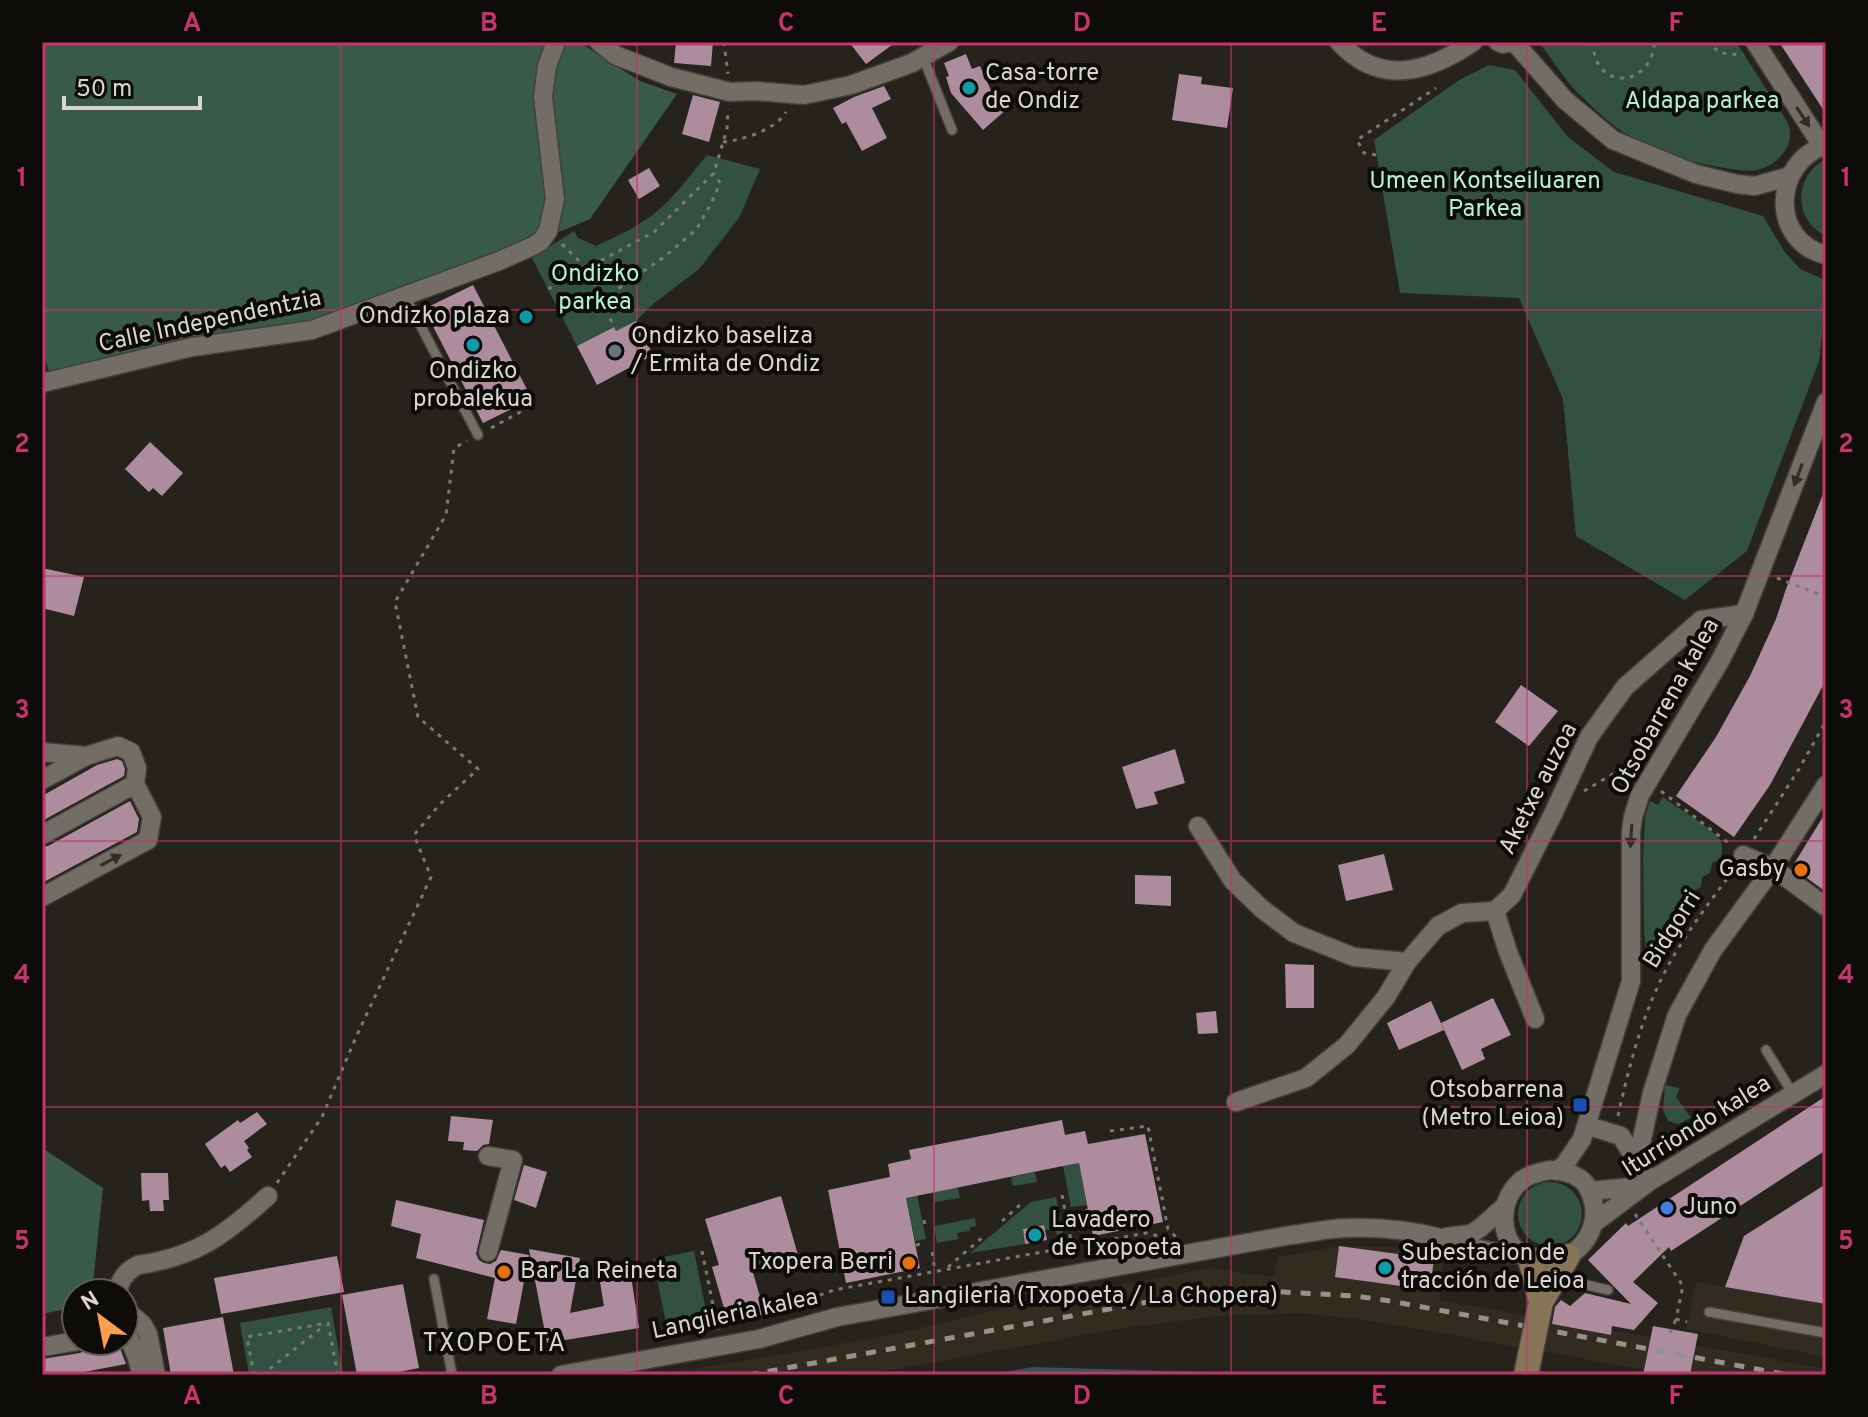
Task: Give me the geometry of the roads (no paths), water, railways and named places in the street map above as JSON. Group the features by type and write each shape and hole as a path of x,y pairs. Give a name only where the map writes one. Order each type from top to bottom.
{"street":[{"name":"Calle Independentzia","path":"42,383 192,347 312,330 499,261 541,241 549,225 555,199 543,97 547,66 556,42"},
{"path":"599,42 615,55 671,77 730,92 796,95 851,85 912,63 949,42"},
{"path":"1339,42 1361,61 1404,72 1431,65 1473,42"},
{"path":"1498,42 1514,42 1565,100 1613,140 1696,174 1737,184 1755,186 1790,176"},
{"path":"1752,48 1824,145 1805,156 1792,170 1785,189 1785,208 1790,227 1802,242 1826,255"},
{"path":"1755,186 1785,208"},
{"name":"Otsobarrena kalea","path":"1589,1134 1631,981 1630,861 1633,817 1640,795 1720,661 1744,614 1826,402"},
{"name":"Aketxe auzoa","path":"1495,911 1512,895 1589,737 1625,687 1701,620 1744,614"},
{"path":"42,780 86,756 118,746 131,752 137,768 135,784 152,817 148,840 42,897"},
{"path":"42,752 86,756"},
{"path":"42,835 135,784"},
{"path":"1642,1174 1652,1093 1677,1015 1713,950 1773,868 1826,785"},
{"path":"1198,826 1233,881 1262,909 1294,933 1354,957 1407,962"},
{"path":"1743,855 1773,868 1826,907"},
{"path":"1236,1102 1306,1078 1347,1045 1386,997 1407,962 1438,926 1462,913 1495,911 1535,1019"},
{"name":"Iturriondo kalea","path":"1594,1223 1642,1174 1794,1095 1826,1074"},
{"path":"1557,1171 1589,1134 1613,1134 1621,1136 1642,1174"},
{"path":"488,1156 513,1160 488,1252"},
{"path":"1528,1365 1540,1307 1563,1267 1589,1236 1594,1223 1595,1206 1590,1191 1578,1177 1566,1171 1535,1173 1521,1180 1505,1206 1503,1222 1507,1236 1525,1256 1540,1307"},
{"path":"1590,1191 1642,1174"},
{"path":"122,1277 138,1265 179,1257 201,1247 226,1231 268,1196"},
{"name":"Langileria kalea","path":"1441,1238 1471,1234 1505,1206"},
{"name":"Langileria kalea","path":"561,1375 759,1339 837,1317 1291,1235 1346,1228 1391,1229 1507,1255 1525,1256"},
{"path":"1525,1256 1543,1262 1556,1261 1563,1267"},
{"path":"140,1322 148,1334 156,1375"}],"lane":[{"path":"923,57 952,130"},
{"path":"405,296 478,435"},
{"path":"1766,1050 1794,1095"},
{"path":"1563,1267 1608,1290"},
{"path":"434,1279 452,1375"},
{"path":"1709,1312 1826,1333"}],"water":[{"path":"1033,1367 1202,1372 1219,1375 988,1375"}],"railway":[{"path":"748,1375 1175,1297 1265,1291 1390,1301 1789,1375"}],"place":[{"name":"Casa-torre de Ondiz","path":"969,88"},
{"name":"Ondizko plaza","path":"526,317"},
{"name":"Ondizko probalekua","path":"473,345"},
{"name":"Ondizko baseliza / Ermita de Ondiz","path":"615,351"},
{"name":"Gasby","path":"1801,870"},
{"name":"Otsobarrena (Metro Leioa)","path":"1580,1105"},
{"name":"Juno","path":"1667,1208"},
{"name":"Lavadero de Txopoeta","path":"1035,1235"},
{"name":"Txopera Berri","path":"909,1263"},
{"name":"Subestacion de tracción de Leioa","path":"1385,1268"},
{"name":"Bar La Reineta","path":"504,1272"},
{"name":"Langileria (Txopoeta / La Chopera)","path":"888,1297"}],"district":[{"name":"TXOPOETA","path":"495,1344"}],"park label":[{"name":"Aldapa parkea","path":"1702,102"},
{"name":"Umeen Kontseiluaren Parkea","path":"1485,196"},
{"name":"Ondizko parkea","path":"595,289"}]}
